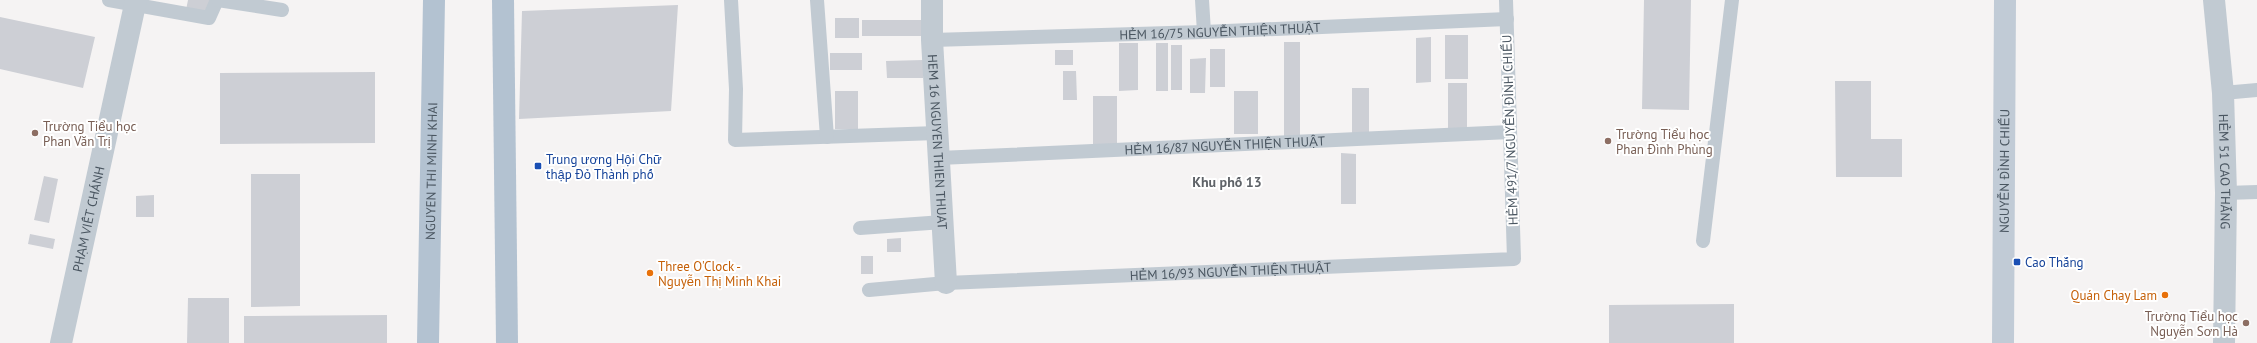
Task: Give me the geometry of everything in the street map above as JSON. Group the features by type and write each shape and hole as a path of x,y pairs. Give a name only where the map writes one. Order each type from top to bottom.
{"main road":[{"name":"NGUYEN THI MINH KHAI","path":"428,343 434,0"},
{"path":"503,0 507,343"},
{"name":"NGUYỄN ĐÌNH CHIỂU","path":"2003,343 2005,0"}],"street":[{"name":"HEM 16 NGUYEN THIEN THUAT","path":"932,0 932,40 946,283"},
{"name":"HẺM 51 CAO THẮNG","path":"2214,0 2223,93 2226,193 2224,343"},
{"name":"PHẠM VIẾT CHÁNH","path":"60,343 135,3"}],"lane":[{"path":"109,0 135,3 209,18 218,0 282,10"},
{"path":"731,0 736,89 735,140 937,132"},
{"path":"817,0 826,137"},
{"path":"1202,0 1204,32"},
{"name":"HẺM 491/7 NGUYỄN ÐÌNH CHIỂU","path":"1506,0 1514,259"},
{"path":"1703,241 1732,0"},
{"name":"HẺM 16/75 NGUYỄN THIỆN THUẬT","path":"932,40 1204,32 1507,19"},
{"path":"2223,93 2257,90"},
{"name":"HẺM 16/87 NGUYỄN THIỆN THUẬT","path":"939,158 1510,132"},
{"path":"2226,193 2257,192"},
{"path":"860,228 943,222"},
{"name":"HẺM 16/93 NGUYỄN THIỆN THUẬT","path":"869,290 946,283 1514,259"}],"building":[{"path":"188,0 217,0 213,15 186,10"},
{"path":"1644,0 1691,0 1689,110 1642,109"},
{"path":"678,5 671,111 519,119 522,11"},
{"path":"0,17 95,37 83,88 0,69"},
{"path":"835,18 859,18 859,38 835,38"},
{"path":"862,20 925,20 925,36 862,36"},
{"path":"1445,35 1468,35 1468,79 1445,79"},
{"path":"1431,37 1431,82 1416,83 1416,38"},
{"path":"1284,42 1300,42 1300,137 1284,137"},
{"path":"1119,43 1138,43 1138,90 1119,91"},
{"path":"1156,43 1168,43 1168,91 1156,91"},
{"path":"1171,45 1182,45 1182,90 1171,90"},
{"path":"1210,49 1225,49 1225,87 1210,87"},
{"path":"1055,50 1073,50 1073,65 1055,65"},
{"path":"830,53 862,53 862,70 830,70"},
{"path":"1206,58 1205,93 1190,93 1190,59"},
{"path":"923,60 923,78 887,78 886,61"},
{"path":"1063,71 1076,71 1077,100 1063,100"},
{"path":"375,72 375,143 220,144 220,73"},
{"path":"1835,81 1871,81 1871,139 1902,139 1902,177 1836,177"},
{"path":"1448,83 1467,83 1467,132 1448,132"},
{"path":"1352,88 1369,88 1369,134 1352,133"},
{"path":"835,91 858,91 858,129 835,129"},
{"path":"1234,91 1258,91 1258,134 1234,134"},
{"path":"1093,96 1117,96 1117,144 1093,144"},
{"path":"1341,153 1356,154 1356,204 1341,204"},
{"path":"251,174 300,174 300,306 251,307"},
{"path":"44,176 58,179 49,223 34,220"},
{"path":"154,195 154,217 136,217 136,196"},
{"path":"30,234 55,239 53,249 28,244"},
{"path":"901,238 901,252 887,252 887,239"},
{"path":"861,256 873,256 873,274 861,274"},
{"path":"188,298 229,298 229,343 187,343"},
{"path":"1734,304 1734,343 1609,343 1609,305"},
{"path":"387,315 387,343 244,343 244,316"}],"place":[{"name":"Trường Tiểu học Phan Văn Trị","path":"35,133"},
{"name":"Trường Tiểu học Phan Đình Phùng","path":"1608,141"},
{"name":"Trung ương Hội Chữ thập Đỏ Thành phố","path":"538,166"},
{"name":"Cao Thắng","path":"2017,262"},
{"name":"Three O'Clock - Nguyễn Thị Minh Khai","path":"650,273"},
{"name":"Quán Chay Lam","path":"2165,295"},
{"name":"Trường Tiểu học Nguyễn Sơn Hà","path":"2246,323"}],"district":[{"name":"Khu phố 13","path":"1227,182"}]}
